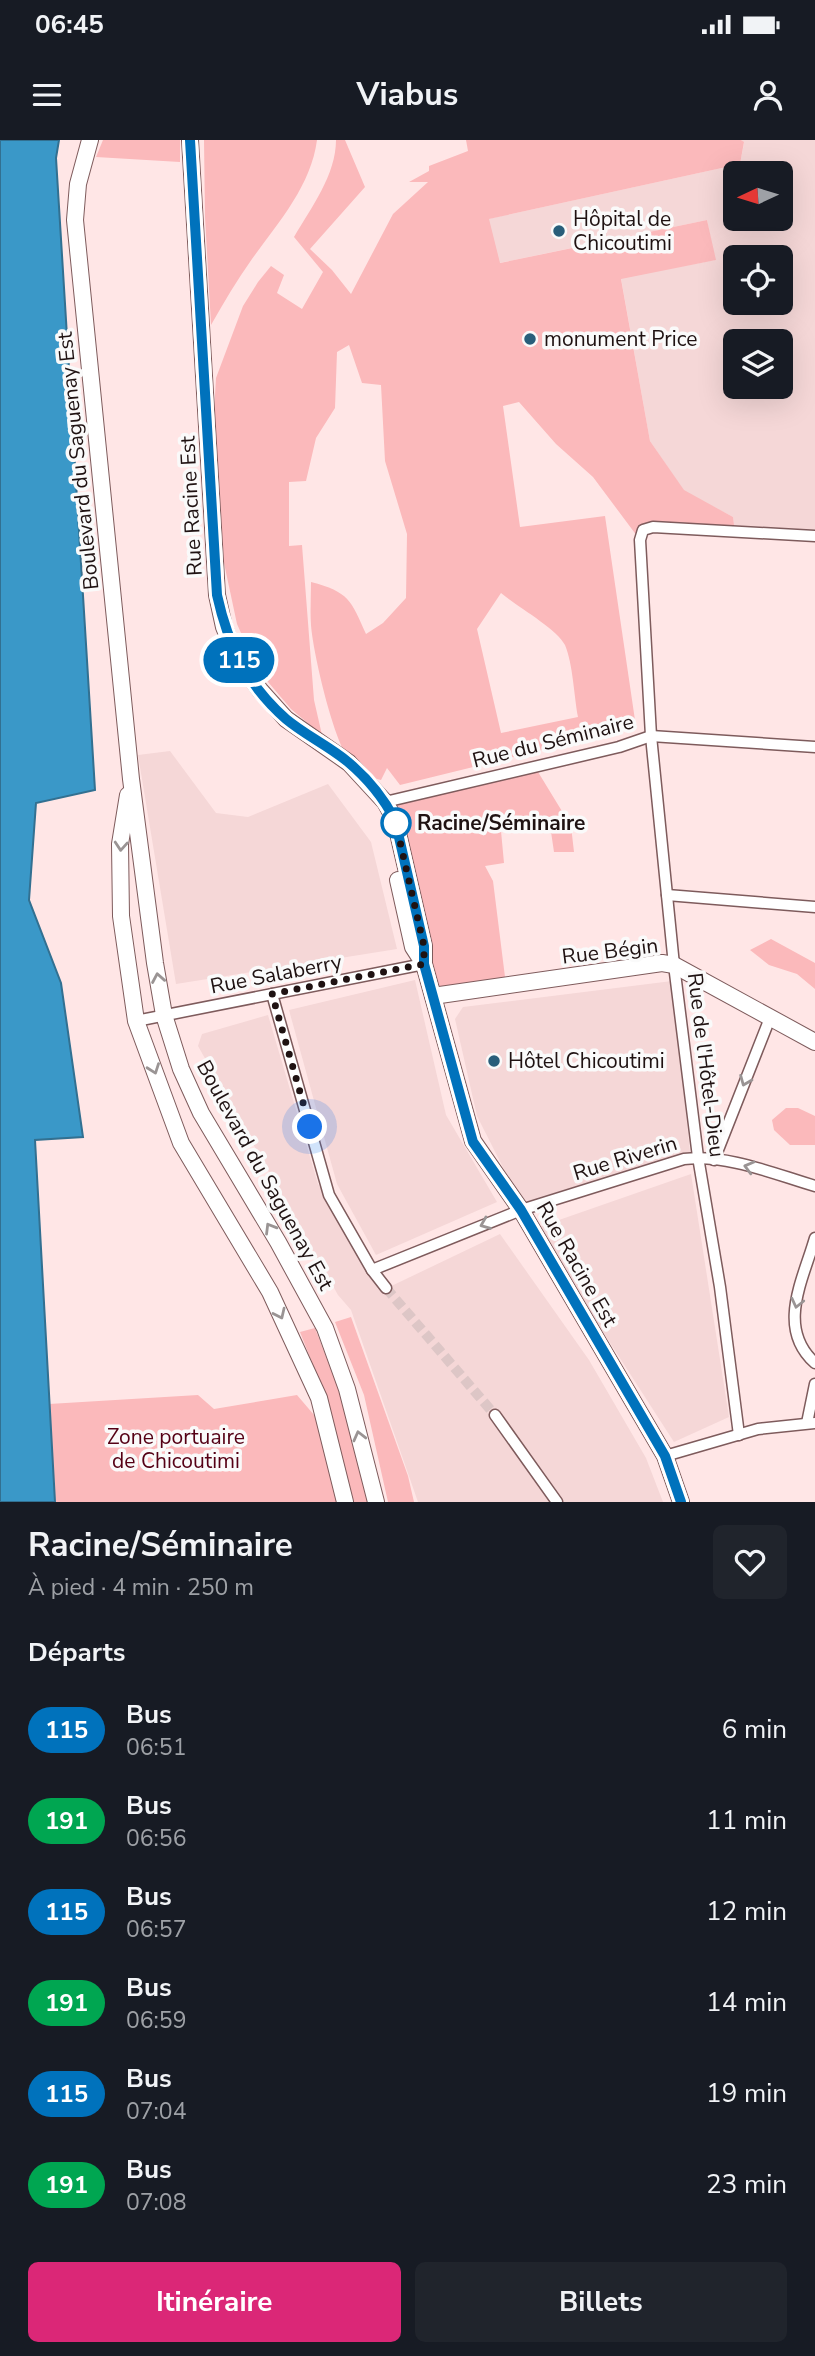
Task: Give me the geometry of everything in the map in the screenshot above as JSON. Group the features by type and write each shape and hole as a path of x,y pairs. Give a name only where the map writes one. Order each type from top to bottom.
{"main road":[{"name":"Boulevard du Saguenay Est","path":"90,140 78,184 75,220 131,779 164,1015 181,1069 201,1113 278,1242 325,1328 347,1389 376,1502"},
{"name":"Rue Racine Est","path":"190,140 217,595 224,627 236,657 268,700 286,719 349,763 385,802 395,820 424,946 424,964 473,1142 521,1210 665,1456 681,1502"},
{"name":"Boulevard du Saguenay Est","path":"131,779 120,844 121,916 136,1021 181,1143 270,1292 319,1398 345,1502"},
{"name":"Rue Bégin","path":"433,996 663,963 674,965 815,1042"}],"street":[{"name":"Rue de l'Hôtel-Dieu","path":"739,1435 720,1287 698,1157 674,965 650,736 640,540 643,530 653,527 815,536"},
{"name":"Rue du Séminaire","path":"385,802 619,747 650,736 815,747"},
{"path":"667,895 815,907"},
{"name":"Rue Salaberry","path":"136,1021 424,964"},
{"path":"272,994 329,1195 386,1288"},
{"path":"714,1160 770,1018"},
{"name":"Rue Riverin","path":"372,1269 521,1210 684,1159 698,1157 746,1165 815,1186"},
{"path":"815,1238 794,1307 793,1324 800,1345 815,1363"},
{"path":"665,1456 778,1426 811,1423 815,1384"},
{"path":"495,1415 557,1502"}],"shaded area":[{"path":"741,140 815,140 815,536 735,532 733,517 684,491 650,441 621,278 715,260 707,220 499,263 488,219 723,168 723,231 793,231 793,161 741,161 744,143"},
{"path":"170,751 216,813 248,817 328,784 371,842 397,949 176,984 138,755"},
{"path":"415,980 446,1115 497,1202 376,1255 337,1184 289,1010"},
{"path":"672,981 690,1152 521,1203 477,1116 455,1019 463,1007"},
{"path":"268,1015 318,1184 383,1290 500,1234 589,1360 646,1458 663,1502 418,1502 351,1310 338,1295 198,1046 202,1034"},
{"path":"691,1174 729,1417 674,1442 536,1228"}],"green space":[{"path":"103,140 180,140 180,162 96,157"},
{"path":"204,140 317,140 314,157 301,188 241,275 211,325 205,217"},
{"path":"336,140 345,140 365,187 310,249 332,270 351,294 393,214 428,182 409,182 429,171 429,166 468,151 466,140 744,142 741,161 723,161 723,168 489,219 500,263 707,220 716,260 621,279 650,441 684,490 733,517 735,532 653,527 640,540 593,477 556,444 519,402 503,406 520,527 605,516 636,727 400,785 387,768 381,780 364,773 349,760 330,715 316,655 311,625 311,582 334,590 347,599 366,634 383,623 406,598 407,534 385,461 381,385 362,383 349,345 337,352 335,408 316,438 306,481 289,482 289,546 302,545 314,700 322,735 291,709 257,669 237,624 224,563 214,413 216,378 243,306 271,266 284,275 277,293 302,309 323,272 294,237 332,166","holes":["501,593 560,638 568,653 578,717 501,733 477,629"]},
{"path":"535,767 571,826 574,852 554,852 550,825 501,831 504,863 485,866 493,881 506,985 433,996 385,802"},
{"path":"771,939 815,963 815,989 797,974 769,965 750,950"},
{"path":"786,1108 798,1108 815,1116 815,1145 790,1145 774,1130 772,1120"},
{"path":"351,1317 408,1476 414,1502 388,1502 364,1395 335,1322"},
{"path":"315,1328 354,1437 369,1502 354,1502 328,1403 300,1332"},
{"name":"Zone portuaire de Chicoutimi","path":"198,1395 214,1409 297,1395 320,1422 338,1502 55,1502 49,1404"}],"water":[{"path":"0,140 59,140 56,158 95,790 36,803 29,900 61,983 83,1137 35,1140 55,1502 0,1502"}],"tunnel":[{"path":"386,1288 495,1415"}],"bus line":[{"name":"115","path":"190,140 217,595 224,627 236,657 260,690 286,719 349,763 385,802 395,820 424,946 424,964 473,1142 521,1210 665,1456 681,1502"}],"place":[{"name":"Hôpital de Chicoutimi","path":"559,231"},
{"name":"monument Price","path":"530,339"},
{"name":"Racine/Séminaire","path":"396,823"},
{"name":"Hôtel Chicoutimi","path":"494,1061"}],"route":[{"path":"310,1127 272,994 424,964 424,946 395,820 396,823"}]}
